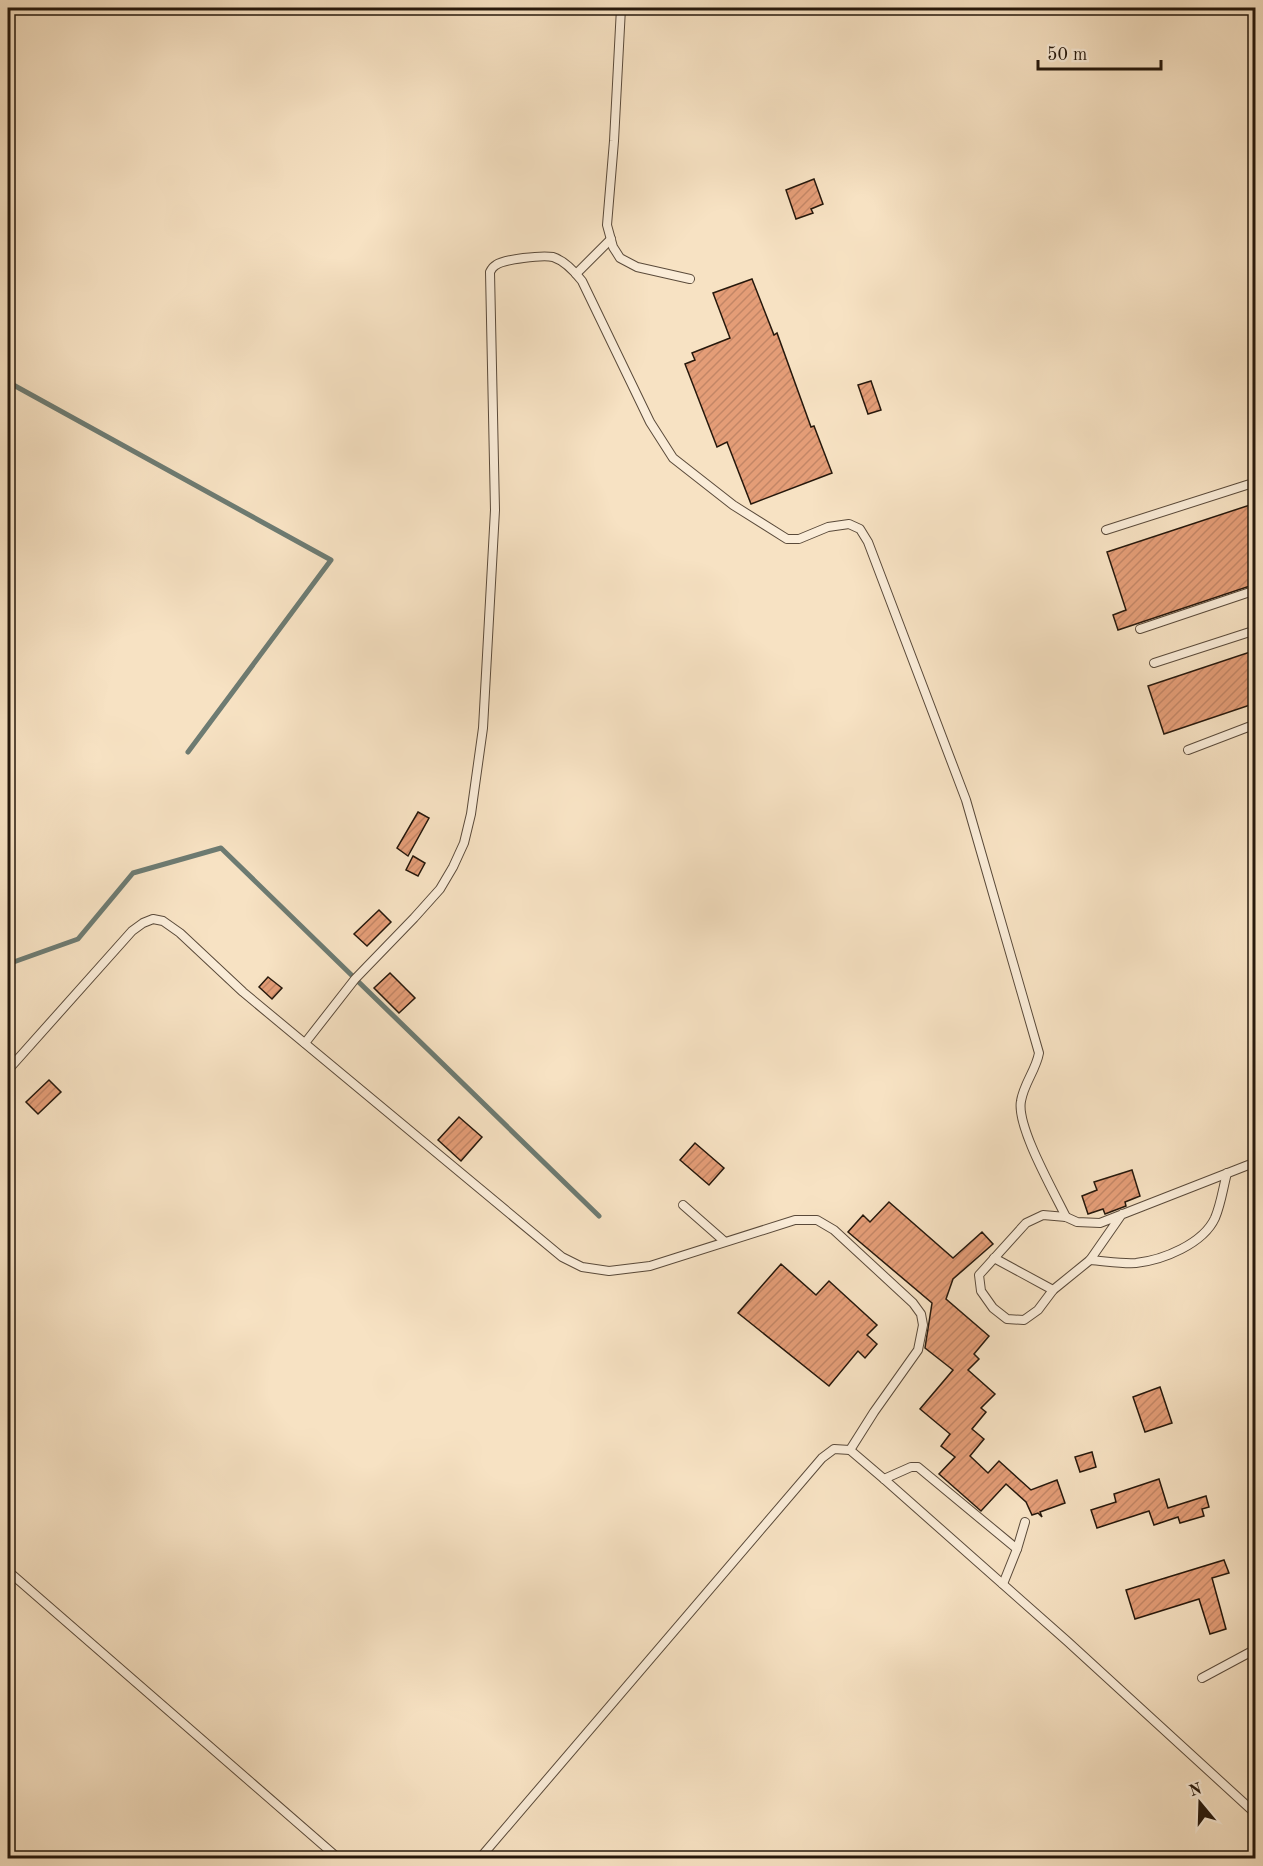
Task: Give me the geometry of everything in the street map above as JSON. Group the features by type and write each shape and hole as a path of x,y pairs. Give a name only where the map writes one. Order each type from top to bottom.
{"lane":[{"path":"621,8 607,225 613,247 620,258 637,267 690,279"},
{"path":"1253,8 1256,16"},
{"path":"576,274 611,239"},
{"path":"305,1043 355,979 440,888 464,843 471,814 483,728 495,510 490,272 495,265 502,262 536,256 553,257 568,266 582,281 650,422 674,458 733,506 786,539 799,539 828,527 849,524 860,529 868,542 973,823 1040,1053 1020,1103 1024,1122 1034,1152 1066,1216"},
{"path":"1106,531 1256,482"},
{"path":"1140,629 1256,590"},
{"path":"1154,663 1256,630"},
{"path":"1188,750 1256,723"},
{"path":"8,1070 132,931 153,919 163,921 180,933 243,992 562,1257 582,1267 609,1271 650,1266 795,1220 818,1220 834,1230 913,1303 921,1314 923,1324 918,1350 850,1450"},
{"path":"1122,1214 1090,1260 1053,1290 1038,1310 1024,1320 1007,1319 993,1308 981,1291 979,1275 1026,1223 1043,1215 1066,1216 1077,1222 1100,1222 1256,1162"},
{"path":"1090,1260 1134,1263 1148,1261 1186,1247 1205,1232 1214,1219 1227,1173"},
{"path":"683,1205 724,1241"},
{"path":"994,1257 1053,1290"},
{"path":"480,1858 822,1458 834,1449 850,1450 884,1479 1256,1814"},
{"path":"884,1479 911,1467 918,1467 1017,1549"},
{"path":"1003,1584 1025,1522"},
{"path":"8,1570 338,1858"},
{"path":"1202,1678 1256,1649"}],"building":[{"path":"814,179 823,204 811,209 813,213 796,219 786,190"},
{"path":"752,279 774,335 777,333 811,427 814,426 832,473 751,504 727,442 717,447 685,364 695,360 692,353 730,338 713,293"},
{"path":"871,381 881,410 868,414 858,385"},
{"path":"1256,503 1256,584 1118,630 1113,615 1126,610 1107,552"},
{"path":"1256,650 1256,703 1164,734 1148,686"},
{"path":"418,812 429,818 408,856 397,848"},
{"path":"413,856 425,863 418,876 406,870"},
{"path":"379,910 391,922 367,946 354,934"},
{"path":"390,973 415,998 399,1013 374,988"},
{"path":"268,977 282,988 272,999 259,987"},
{"path":"49,1080 61,1092 38,1114 26,1102"},
{"path":"459,1117 482,1137 461,1161 438,1140"},
{"path":"695,1143 724,1168 709,1185 680,1160"},
{"path":"1132,1170 1140,1196 1125,1202 1126,1206 1105,1214 1103,1209 1088,1214 1082,1196 1097,1190 1094,1182"},
{"path":"889,1202 953,1258 982,1232 993,1244 953,1279 946,1299 989,1336 974,1354 979,1359 968,1370 995,1394 981,1408 986,1412 972,1429 984,1439 970,1456 988,1473 999,1461 1031,1490 1057,1480 1065,1503 1040,1512 1042,1517 1038,1513 1032,1515 1026,1502 1006,1484 981,1511 939,1474 955,1457 941,1446 950,1434 920,1409 953,1370 925,1348 932,1303 848,1232 863,1215 870,1222"},
{"path":"781,1264 816,1295 829,1281 877,1325 867,1335 877,1344 865,1358 858,1351 829,1386 738,1313"},
{"path":"1160,1387 1172,1423 1145,1432 1133,1397"},
{"path":"1092,1452 1096,1467 1080,1472 1075,1457"},
{"path":"1159,1479 1168,1508 1206,1496 1209,1507 1202,1509 1204,1516 1180,1523 1178,1517 1154,1525 1149,1511 1097,1528 1091,1510 1116,1502 1114,1494"},
{"path":"1224,1560 1229,1573 1212,1578 1226,1629 1210,1634 1199,1599 1135,1619 1126,1590"}],"waterway":[{"path":"8,382 331,560 188,752"},
{"path":"8,964 78,939 133,873 221,848 599,1216"}]}
